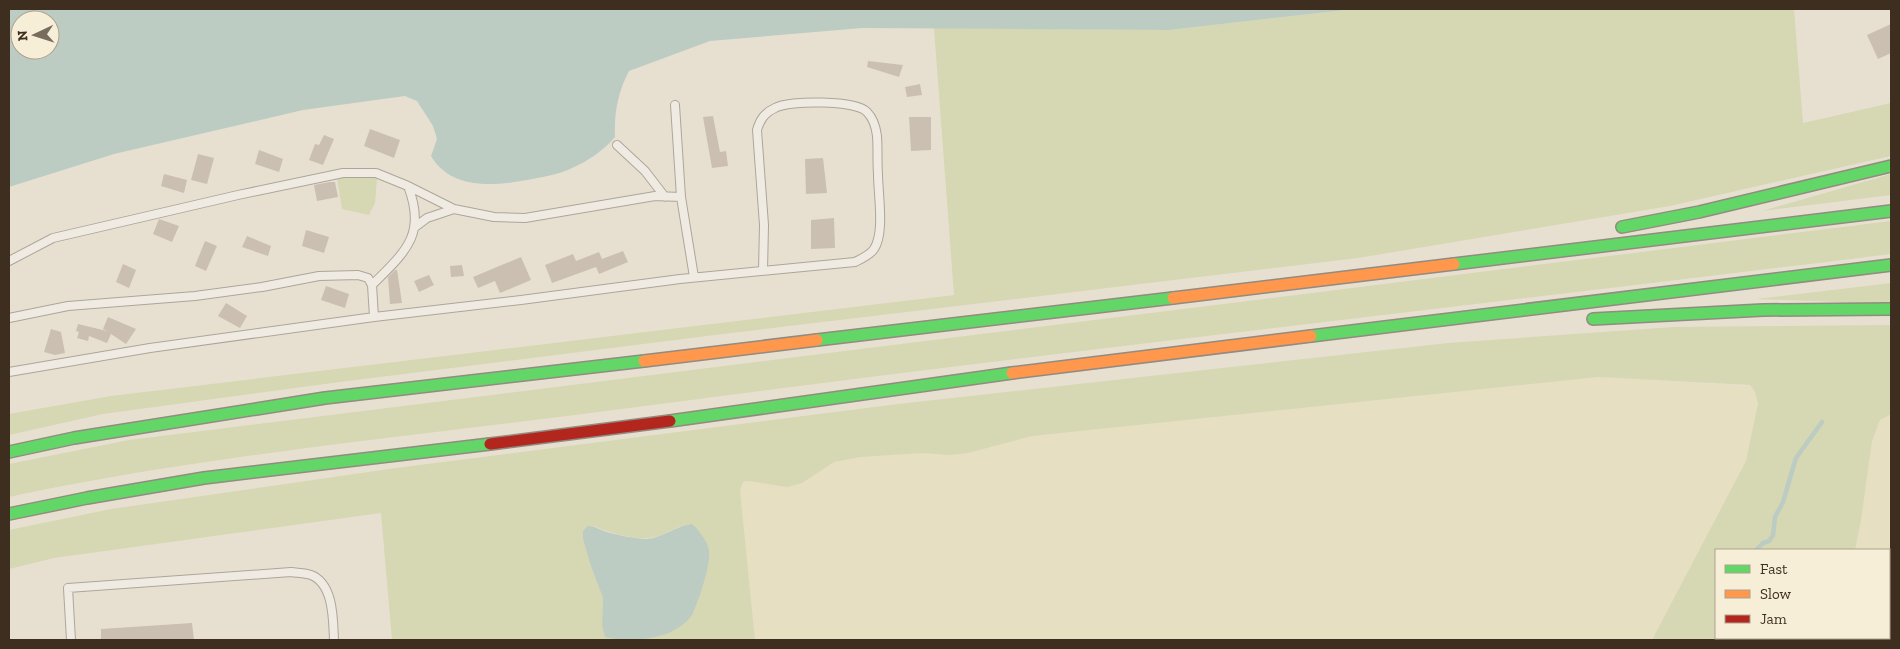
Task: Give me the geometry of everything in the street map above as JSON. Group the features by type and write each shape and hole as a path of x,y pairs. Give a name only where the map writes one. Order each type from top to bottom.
{"highway":[{"path":"1613,229 1699,212 1891,166"},
{"path":"9,452 74,438 324,398 1891,211"},
{"path":"1400,269 1555,240"},
{"path":"9,514 87,498 184,482 334,461 512,441 721,414 941,382 1891,265"},
{"path":"1580,320 1762,310 1891,309"},
{"path":"1404,326 1512,323"}],"lane":[{"path":"9,372 150,348 374,316 522,300 694,277 855,262 874,250 880,223 877,136 872,119 866,110 855,106 837,104 790,103 766,112 760,120 757,130 764,225 763,270"},
{"path":"676,105 681,197 694,277"},
{"path":"617,145 645,171 666,197"},
{"path":"9,261 52,238 343,173 376,174 408,186 454,209 494,217 525,218 655,196 681,197"},
{"path":"372,285 407,248 415,227 415,208 408,186"},
{"path":"415,227 427,218 454,209"},
{"path":"9,318 68,306 195,296 262,287 319,276 358,275 368,278 372,285 374,316"},
{"path":"71,640 68,588 290,572 312,575 321,583 333,612 334,640"}],"shaded area":[{"path":"9,9 1355,9 1169,30 862,28 710,41 629,71 618,103 615,137 595,155 561,172 544,177 501,184 474,183 461,180 450,175 440,167 431,156 437,139 433,126 417,101 405,96 303,110 114,154 9,187"},
{"path":"1598,377 1750,386 1755,392 1758,403 1746,461 1652,640 755,640 740,490 743,483 749,481 787,487 802,483 834,462 861,457 921,453 950,455 968,453 1032,436"},
{"path":"1891,414 1891,640 1806,640 1890,639 1890,549 1855,549 1872,441 1880,420"},
{"path":"692,524 705,539 709,556 701,591 690,618 678,628 661,636 631,640 605,637 602,625 603,598 591,566 583,539 583,531 588,526 591,526 632,538 646,539 658,537"}],"green space":[{"path":"1355,9 1794,9 1803,123 1891,103 1891,156 1670,206 1358,258 340,382 103,414 9,435 9,414 111,396 954,295 934,28 1169,30"},
{"path":"1891,174 1891,195 1762,211"},
{"path":"337,178 377,178 375,203 369,215 342,209"},
{"path":"1891,221 1891,254 939,368 315,447 161,469 9,497 9,464 129,440"},
{"path":"1891,283 1891,304 1756,299"},
{"path":"1891,325 1891,414 1880,420 1872,441 1855,549 1715,549 1715,639 1807,639 1652,640 1746,461 1758,403 1755,392 1750,385 1598,377 1032,436 968,453 950,455 921,453 861,457 834,462 802,483 787,487 749,481 743,482 740,490 755,640 392,640 381,513 54,558 9,569 9,530 111,509 396,468 898,404 1448,343 1674,327","holes":["594,526 636,538 652,537 681,526 602,625 603,598 583,539"]}],"building":[{"path":"1891,24 1891,53 1878,59 1867,35"},
{"path":"868,61 903,65 899,77 867,67"},
{"path":"920,84 922,95 907,97 905,87"},
{"path":"713,116 720,152 726,151 728,166 712,168 703,117"},
{"path":"909,117 931,117 931,150 911,151"},
{"path":"370,129 400,140 394,158 364,146"},
{"path":"324,135 334,139 323,165 309,160 315,144 319,145"},
{"path":"259,150 283,159 279,172 255,164"},
{"path":"198,154 214,158 207,184 191,180"},
{"path":"823,158 827,193 806,194 805,159"},
{"path":"164,174 187,180 184,193 161,186"},
{"path":"335,182 338,197 317,201 314,185"},
{"path":"834,218 835,248 811,249 811,220"},
{"path":"159,219 179,226 172,242 153,234"},
{"path":"306,230 329,237 324,253 302,246"},
{"path":"247,236 271,246 268,256 242,247"},
{"path":"205,241 217,246 206,271 195,266"},
{"path":"623,251 628,262 599,274 596,267 552,283 545,265 573,254 576,261 599,252 602,259"},
{"path":"521,257 531,280 500,293 495,281 478,288 473,277"},
{"path":"123,264 136,270 129,288 116,282"},
{"path":"462,265 464,276 451,277 450,266"},
{"path":"397,270 402,303 390,304 388,277"},
{"path":"429,275 434,285 419,292 414,281"},
{"path":"326,286 349,294 345,308 321,300"},
{"path":"226,303 247,316 240,328 218,316"},
{"path":"108,317 136,329 126,344 111,334 107,343 89,336 88,341 77,338 79,332 76,331 78,324 107,331 103,329"},
{"path":"51,329 61,332 65,353 55,355 44,352"},
{"path":"192,623 194,640 101,640 101,629"}],"waterway":[{"path":"1757,549 1763,543 1769,541 1773,535 1775,517 1783,502 1796,458 1822,422"}],"traffic: fast":[{"path":"1622,227 1699,212 1891,166"},
{"path":"1454,264 1891,211"},
{"path":"1311,336 1891,265"},
{"path":"817,340 1173,298"},
{"path":"1593,319 1763,310 1891,309"},
{"path":"9,452 74,438 325,398 644,361"},
{"path":"670,421 1012,373"},
{"path":"9,514 87,498 204,478 490,444"}],"traffic: slow":[{"path":"1173,298 1454,264"},
{"path":"1012,373 1311,336"},
{"path":"644,361 817,340"}],"traffic: jam":[{"path":"490,444 670,421"}]}
